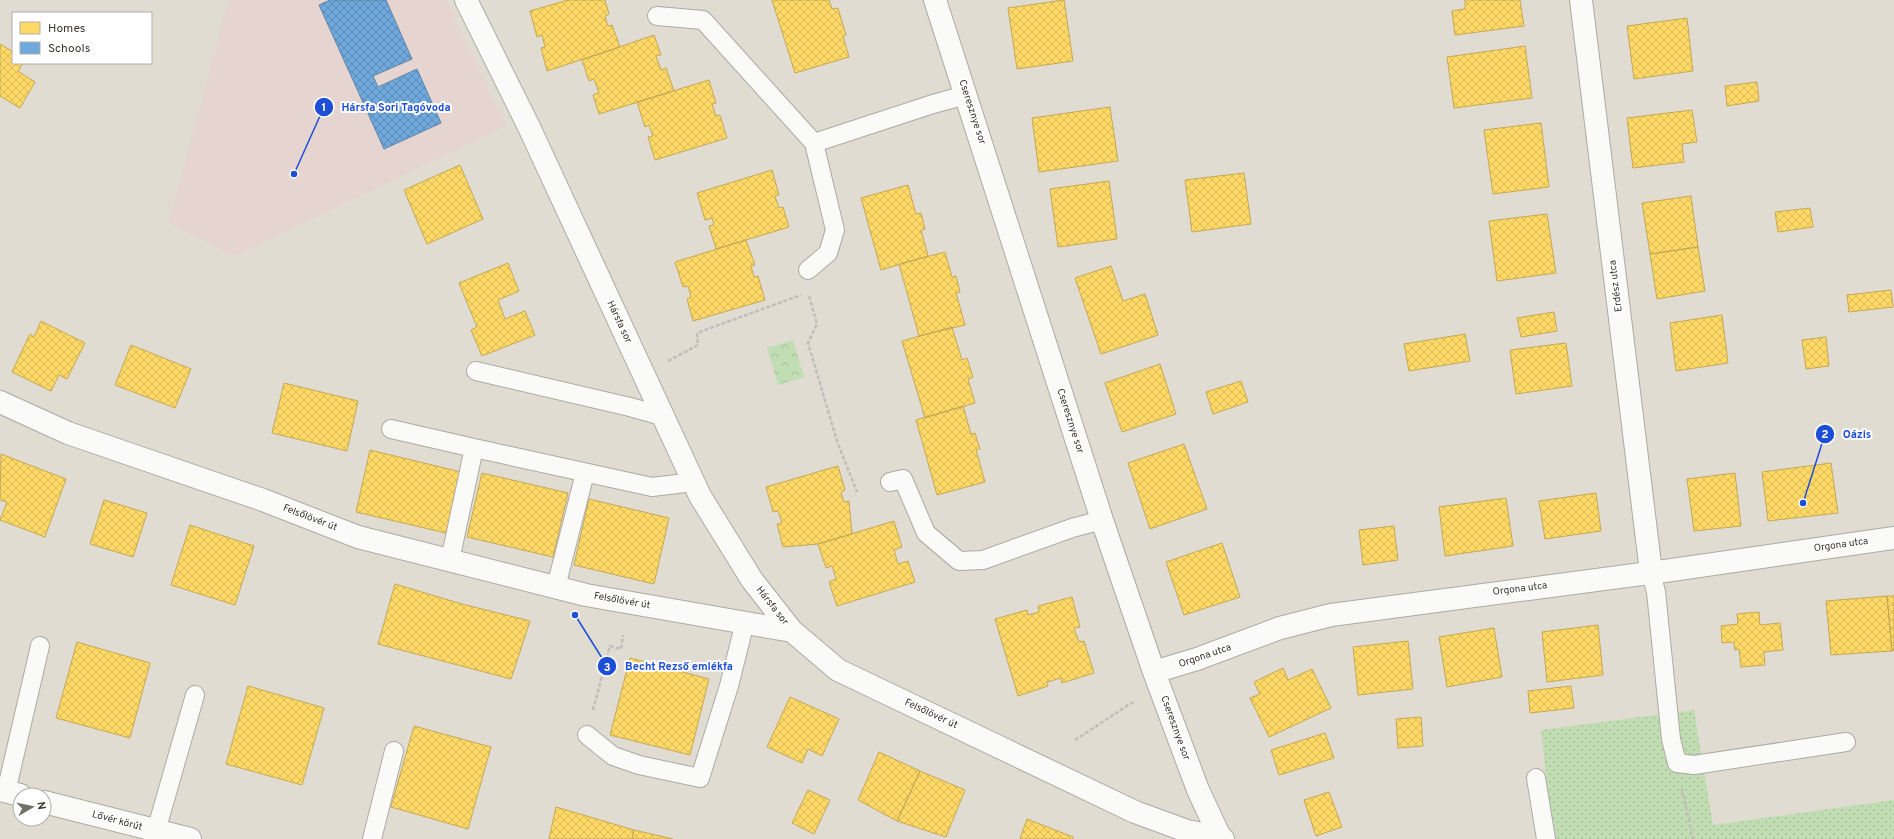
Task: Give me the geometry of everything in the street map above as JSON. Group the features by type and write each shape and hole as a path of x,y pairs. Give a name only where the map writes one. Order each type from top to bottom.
{"street":[{"name":"Hársfa sor","path":"466,0 529,127 662,416 694,482 708,509 752,580 792,631"},
{"name":"Cseresznye sor","path":"935,0 1102,520 1154,672 1198,790 1222,838"},
{"name":"Erdész utca","path":"1582,0 1651,572"},
{"name":"Felsőlövér út","path":"0,402 68,433 263,500 358,537 586,595 792,631 838,670 1136,812 1187,831 1222,838"},
{"name":"Orgona utca","path":"1154,672 1204,657 1280,628 1331,615 1894,538"},
{"name":"Lővér körút","path":"52,804 190,839"}],"lane":[{"path":"657,16 702,20 814,142 835,230 828,253 808,270"},
{"path":"814,142 966,95"},
{"path":"476,371 630,406 662,416"},
{"path":"391,429 652,487 694,482"},
{"path":"450,560 474,448"},
{"path":"556,587 585,473"},
{"path":"890,482 904,479 926,533 959,561 983,560 1072,528 1102,520"},
{"path":"1651,572 1656,592 1671,739 1677,762 1694,765 1846,742"},
{"path":"587,735 613,756 639,765 700,778 729,686 745,622"},
{"path":"8,792 40,646"},
{"path":"156,831 196,695"},
{"path":"372,839 394,751"},
{"path":"1536,778 1546,839"}],"path":[{"path":"667,361 698,345 697,333 808,292 817,324 808,342 837,441 857,492"},
{"path":"587,735 610,646 621,649 623,635"},
{"path":"1075,740 1133,702"},
{"path":"1693,839 1683,800 1680,778 1694,765"}],"shaded area":[{"path":"229,0 446,0 506,126 234,256 169,223"}],"green space":[{"path":"793,340 804,377 778,385 767,348"},
{"path":"1694,710 1713,825 1894,800 1894,839 1553,839 1541,730"}],"building: Homes":[{"path":"568,0 605,0 609,14 605,16 606,20 608,26 612,25 620,47 547,71 541,48 545,47 542,35 537,37 530,11"},
{"path":"772,0 829,0 832,9 838,8 846,35 843,36 849,57 795,73"},
{"path":"1064,0 1073,61 1017,69 1008,8"},
{"path":"1465,0 1520,0 1524,26 1455,35 1452,11 1465,9"},
{"path":"1687,18 1693,71 1634,79 1627,26"},
{"path":"654,35 661,55 656,56 661,70 666,68 674,91 599,114 593,95 599,93 594,79 589,81 582,60"},
{"path":"0,44 12,51 12,64 22,64 18,71 35,82 20,108 0,96"},
{"path":"1525,46 1532,98 1454,108 1447,57"},
{"path":"709,80 716,103 712,104 716,116 720,115 727,138 655,160 648,137 653,136 649,125 645,127 637,102"},
{"path":"1757,82 1759,101 1727,106 1725,86"},
{"path":"1110,107 1118,161 1039,172 1032,118"},
{"path":"1692,110 1697,142 1682,144 1684,162 1633,168 1627,118"},
{"path":"1541,123 1549,187 1493,194 1484,130"},
{"path":"460,165 483,219 427,244 404,190"},
{"path":"772,170 779,195 775,196 779,208 783,207 789,227 716,249 709,226 714,225 712,218 705,220 697,193"},
{"path":"1244,173 1251,224 1192,232 1185,180"},
{"path":"1109,181 1117,239 1058,247 1050,189"},
{"path":"908,185 916,214 921,213 925,229 921,230 928,256 881,270 861,198"},
{"path":"1691,196 1698,247 1650,254 1642,203"},
{"path":"1810,208 1813,227 1778,232 1775,212"},
{"path":"1547,214 1556,273 1497,281 1489,221"},
{"path":"746,240 755,265 751,266 754,277 758,276 765,300 693,321 687,299 691,297 688,286 683,287 675,262"},
{"path":"1698,247 1705,291 1657,299 1650,254"},
{"path":"945,252 952,277 956,276 960,292 956,293 965,325 919,336 899,264"},
{"path":"508,263 519,291 498,300 505,319 525,311 535,335 482,356 471,330 477,327 459,283"},
{"path":"1111,266 1123,301 1145,294 1158,335 1101,354 1075,278"},
{"path":"1891,290 1893,307 1849,312 1847,295"},
{"path":"1554,312 1557,331 1521,337 1517,318"},
{"path":"1722,315 1728,363 1676,371 1670,323"},
{"path":"41,321 85,343 67,379 59,375 51,391 12,372 30,334 34,337"},
{"path":"952,327 962,360 967,358 973,377 968,379 975,403 925,418 902,341"},
{"path":"1465,334 1470,361 1409,371 1404,344"},
{"path":"1826,337 1829,366 1806,369 1802,340"},
{"path":"1566,343 1572,386 1516,394 1510,350"},
{"path":"131,345 191,369 175,408 115,385"},
{"path":"1160,364 1176,414 1122,432 1105,383"},
{"path":"1241,381 1248,402 1213,414 1206,392"},
{"path":"284,383 358,401 347,451 272,433"},
{"path":"963,406 971,434 975,433 980,449 976,450 985,482 937,495 916,420"},
{"path":"1184,444 1207,509 1150,529 1128,463"},
{"path":"370,450 461,472 446,533 356,512"},
{"path":"1,454 66,479 45,537 0,520 7,502 0,500"},
{"path":"1831,463 1838,513 1768,521 1762,472"},
{"path":"838,466 845,490 841,492 844,502 849,501 852,534 818,544 783,547 777,524 782,523 778,511 773,512 766,487"},
{"path":"482,473 568,493 553,557 467,537"},
{"path":"1735,473 1741,526 1694,531 1687,479"},
{"path":"1596,493 1601,531 1545,539 1539,501"},
{"path":"1506,498 1513,546 1445,556 1439,507"},
{"path":"589,499 669,518 654,584 574,565"},
{"path":"104,500 147,513 133,557 90,544"},
{"path":"894,521 902,547 894,550 898,564 908,561 915,582 837,606 829,582 836,579 832,566 826,568 818,544"},
{"path":"190,525 254,546 235,605 171,585"},
{"path":"1394,526 1398,560 1363,565 1359,530"},
{"path":"1222,543 1240,597 1184,615 1166,562"},
{"path":"395,584 462,604 530,621 511,679 378,644"},
{"path":"1887,596 1894,596 1894,650 1892,651"},
{"path":"1887,596 1892,651 1831,655 1826,601"},
{"path":"1072,597 1080,627 1074,628 1079,642 1084,641 1094,673 1062,683 1061,678 1047,682 1048,686 1018,696 995,619 1027,610 1028,615 1039,612 1038,606"},
{"path":"1759,612 1760,625 1780,623 1783,650 1764,652 1765,665 1741,667 1739,649 1735,650 1734,642 1722,643 1721,626 1738,624 1737,614"},
{"path":"1598,625 1603,675 1547,682 1542,632"},
{"path":"1494,628 1502,677 1447,687 1439,637"},
{"path":"1408,641 1413,689 1358,695 1353,647"},
{"path":"77,642 150,663 130,738 56,718"},
{"path":"630,658 709,679 690,755 610,735"},
{"path":"1283,668 1288,680 1312,669 1331,708 1269,737 1250,698 1260,694 1254,682"},
{"path":"248,686 324,708 302,785 226,764"},
{"path":"1571,686 1574,708 1530,713 1528,691"},
{"path":"790,697 839,719 822,756 808,749 802,763 767,747"},
{"path":"1421,717 1423,746 1398,748 1396,719"},
{"path":"414,726 491,747 468,829 391,807"},
{"path":"1325,733 1334,758 1279,775 1271,750"},
{"path":"879,752 920,771 897,821 858,800"},
{"path":"920,771 965,790 946,837 897,821"},
{"path":"808,790 830,800 814,834 792,823"},
{"path":"1329,792 1342,827 1316,836 1304,800"},
{"path":"556,807 634,830 632,839 549,839"},
{"path":"1027,819 1073,837 1073,839 1020,839"},
{"path":"634,830 673,839 632,839"}],"building: Schools":[{"path":"330,0 386,0 412,59 373,76 378,87 417,69 441,123 384,149 319,5"}],"place":[{"name":"Hársfa Sori Tagóvoda","path":"294,174"},
{"name":"Oázis","path":"1803,503"},
{"name":"Becht Rezső emlékfa","path":"575,615"}]}
